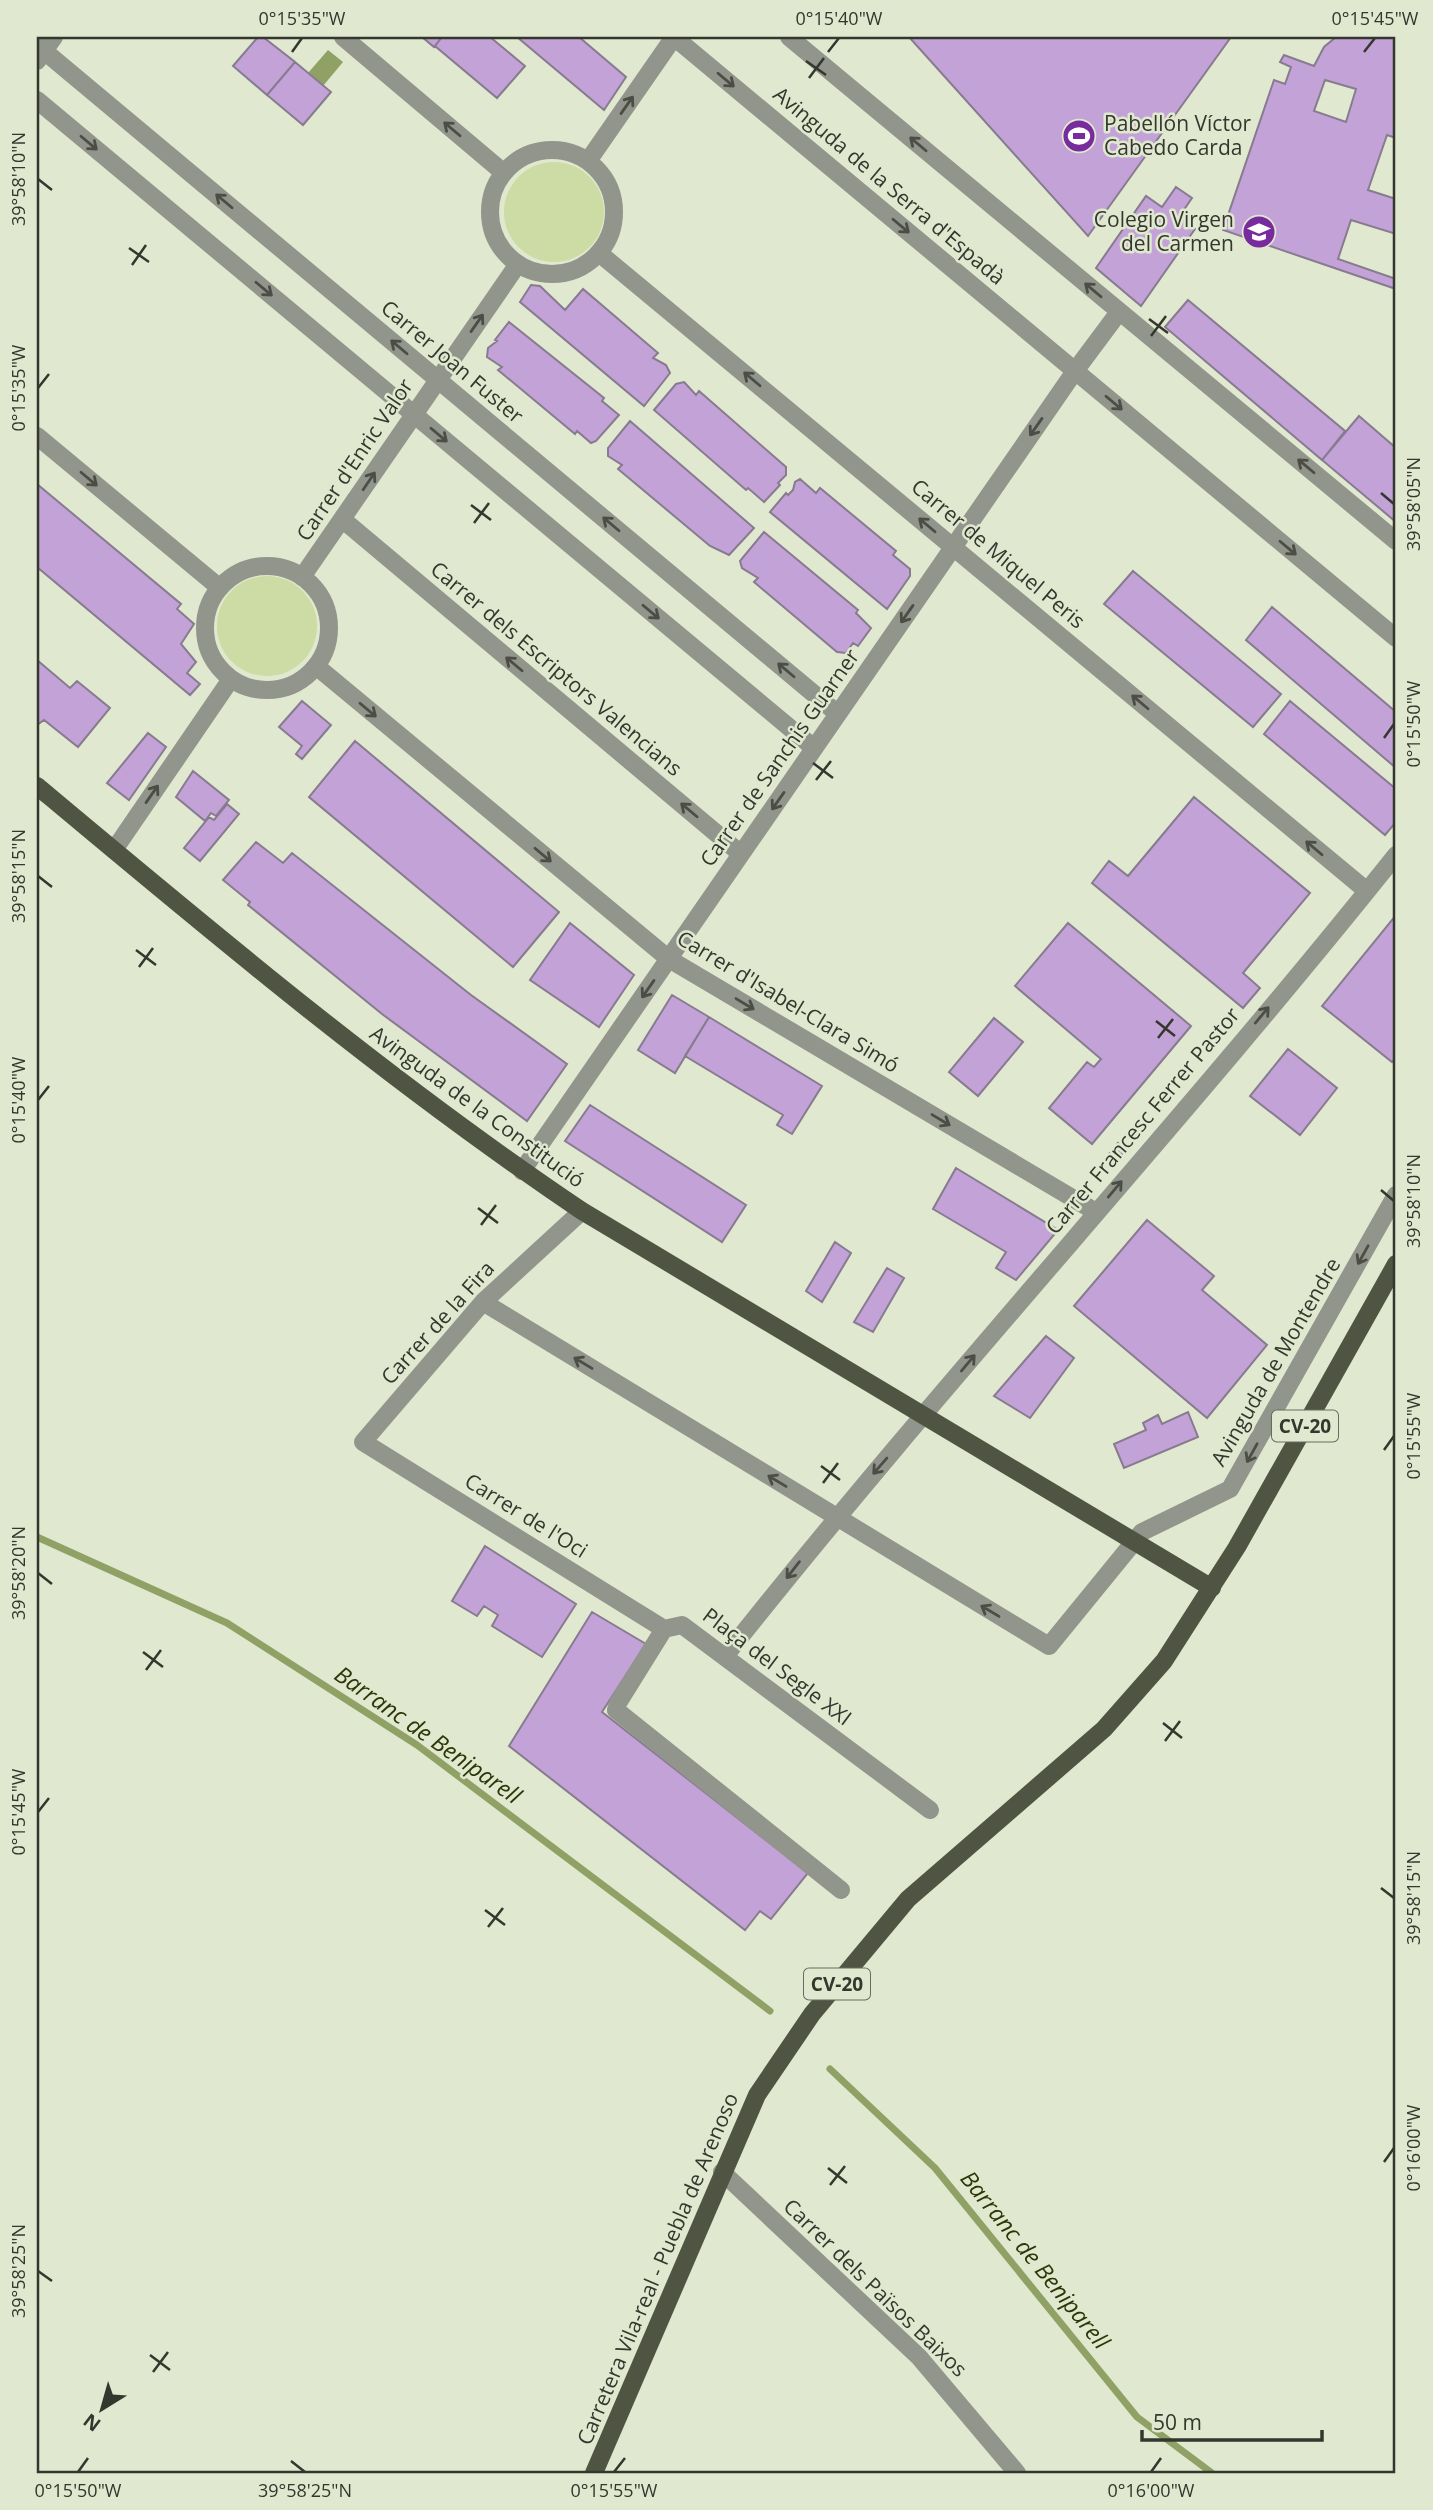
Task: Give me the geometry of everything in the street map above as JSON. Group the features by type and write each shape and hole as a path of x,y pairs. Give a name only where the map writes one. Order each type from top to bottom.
{"main road":[{"name":"Avinguda de la Constitució","path":"37,786 410,1091 522,1171 582,1211 1212,1588"},
{"name":"CV-20","path":"1212,1588 1396,1264"},
{"name":"Carretera Vila-real - Puebla de Arenoso","path":"594,2473 757,2095 812,2014 882,1928 940,1868 1067,1762 1126,1706 1164,1661 1212,1588"}],"street":[{"path":"343,37 504,173"},
{"path":"589,161 674,37"},
{"name":"Avinguda de la Serra d'Espadà","path":"674,37 1396,638"},
{"path":"789,37 1396,541"},
{"name":"Carrer Joan Fuster","path":"43,48 838,713"},
{"path":"37,100 814,748"},
{"path":"553,150 572,153 589,161 603,176 612,195 612,225 599,253 586,265 569,272 534,271 518,264 503,249 493,231 490,211 494,190 504,173 518,160 535,152 553,150"},
{"name":"Carrer de Miquel Peris","path":"599,253 1367,891"},
{"name":"Carrer d'Enric Valor","path":"302,578 518,264"},
{"path":"1075,371 1119,312"},
{"name":"Carrer de Sanchis Guarner","path":"522,1171 1075,371"},
{"path":"37,436 220,587"},
{"name":"Carrer dels Escriptors Valencians","path":"342,519 741,854"},
{"path":"268,566 286,569 302,578 317,592 326,609 329,629 325,649 316,666 293,683 267,690 248,687 231,679 216,664 206,636 209,605 220,587 233,576 250,568 268,566"},
{"name":"Carrer d'Isabel-Clara Simó","path":"316,666 669,959 1096,1212"},
{"path":"114,850 231,679"},
{"name":"Carrer Francesc Ferrer Pastor","path":"925,1415 1396,855"},
{"name":"Avinguda de Montendre","path":"1132,1542 1157,1523 1214,1499 1230,1489 1396,1195"},
{"name":"Carrer de la Fira","path":"363,1442 483,1303 582,1211"},
{"path":"483,1303 1049,1646 1132,1542"},
{"path":"726,1655 835,1516 925,1415"},
{"name":"Carrer de l'Oci","path":"363,1442 664,1629"},
{"name":"Plaça del Segle XXI","path":"664,1629 682,1625 726,1655 930,1810"},
{"path":"664,1629 618,1703 617,1710 841,1890"},
{"name":"Carrer dels Països Baixos","path":"722,2172 919,2357 1017,2473"}],"shaded area":[{"path":"328,50 343,62 323,86 308,73"},
{"path":"554,162 573,166 589,177 600,193 604,212 600,231 589,247 573,258 554,262 535,258 519,247 508,231 504,212 508,193 519,177 535,166"},
{"path":"267,576 286,580 302,591 313,607 317,626 313,645 302,661 286,672 267,676 248,672 232,661 221,645 217,626 221,607 232,591 248,580"}],"building":[{"path":"258,37 263,37 295,62 267,95 233,66"},
{"path":"422,37 442,37 434,47"},
{"path":"442,37 490,37 525,66 497,98 435,46"},
{"path":"517,37 579,37 626,77 604,110"},
{"name":"Pabellón Víctor Cabedo Carda","path":"909,37 1231,37 1088,236"},
{"path":"1336,37 1396,37 1396,138 1387,135 1368,190 1396,199 1396,234 1351,220 1338,259 1396,279 1396,289 1223,230 1274,80 1285,84 1291,67 1280,62 1284,55 1314,66 1324,47","holes":["1325,80 1356,89 1346,122 1314,111"]},
{"path":"295,62 331,92 303,125 267,95"},
{"path":"1176,187 1192,198 1179,217 1195,229 1141,306 1096,268 1146,196 1162,207"},
{"path":"531,285 540,286 565,310 583,289 658,353 653,358 666,365 670,373 644,406 520,302"},
{"path":"1188,300 1345,431 1322,460 1165,327"},
{"path":"509,322 604,398 602,401 619,415 596,441 591,443 577,431 575,434 498,370 502,367 487,357 488,348 497,341 495,340"},
{"path":"684,382 696,395 699,391 786,467 786,475 778,483 780,485 764,502 748,488 746,490 654,410 676,384"},
{"path":"1359,416 1396,448 1396,522 1322,460"},
{"path":"630,421 754,528 729,555 710,546 618,469 622,465 608,456 608,448"},
{"path":"800,479 816,493 820,488 896,551 893,555 910,569 910,576 887,609 770,512 786,493 788,495 793,490 795,482"},
{"path":"37,484 181,604 177,609 194,624 181,644 196,662 187,673 200,684 190,695 37,567"},
{"path":"764,532 858,610 856,613 871,628 858,646 853,643 846,653 837,652 754,582 758,578 742,568 740,561"},
{"path":"1133,571 1281,694 1253,727 1104,604"},
{"path":"1272,607 1396,712 1396,768 1246,640"},
{"path":"37,660 70,688 77,681 110,708 78,747 44,720 37,725"},
{"path":"302,701 331,725 302,759 296,754 302,746 279,727"},
{"path":"1290,701 1396,789 1396,822 1385,835 1264,734"},
{"path":"148,733 166,747 129,800 107,783"},
{"path":"355,741 559,912 513,967 309,797"},
{"path":"193,771 229,800 216,816 211,813 205,821 176,797"},
{"path":"1194,797 1310,893 1243,973 1260,988 1243,1008 1092,883 1109,861 1128,876"},
{"path":"227,804 239,814 200,861 184,848 209,817 214,820"},
{"path":"256,842 283,863 292,853 471,995 567,1064 527,1121 382,1014 248,905 250,902 223,880"},
{"path":"1396,915 1396,1057 1392,1062 1322,1006"},
{"path":"570,923 634,975 599,1027 530,980"},
{"path":"1068,923 1191,1026 1092,1144 1049,1108 1087,1062 1094,1067 1101,1059 1015,986"},
{"path":"672,995 709,1017 675,1073 638,1050"},
{"path":"709,1017 822,1086 792,1134 777,1125 783,1115 685,1056"},
{"path":"994,1018 1023,1042 978,1096 949,1072"},
{"path":"1288,1049 1337,1088 1300,1135 1250,1096"},
{"path":"590,1105 746,1205 722,1242 565,1141"},
{"path":"1118,1143 1126,1149 1113,1165 1105,1159"},
{"path":"956,1168 1058,1230 1016,1280 996,1268 1006,1252 933,1209"},
{"path":"1147,1220 1214,1276 1202,1290 1267,1345 1207,1418 1074,1306"},
{"path":"835,1242 851,1253 822,1302 806,1291"},
{"path":"887,1268 904,1278 873,1332 854,1322"},
{"path":"1046,1336 1074,1358 1030,1418 994,1396"},
{"path":"1188,1412 1198,1437 1124,1468 1114,1444 1146,1430 1143,1423 1158,1415 1162,1424"},
{"path":"485,1546 576,1604 542,1657 492,1626 498,1615 484,1606 477,1616 452,1601"},
{"path":"592,1612 646,1644 602,1712 808,1873 771,1919 760,1911 745,1930 509,1746"}],"waterway":[{"name":"Barranc de Beniparell","path":"37,1537 227,1623 417,1745 770,2011"},
{"name":"Barranc de Beniparell","path":"830,2069 935,2168 1137,2417 1212,2473"}],"place":[{"name":"Pabellón Víctor Cabedo Carda","path":"1079,136"},
{"name":"Colegio Virgen del Carmen","path":"1259,232"}]}
